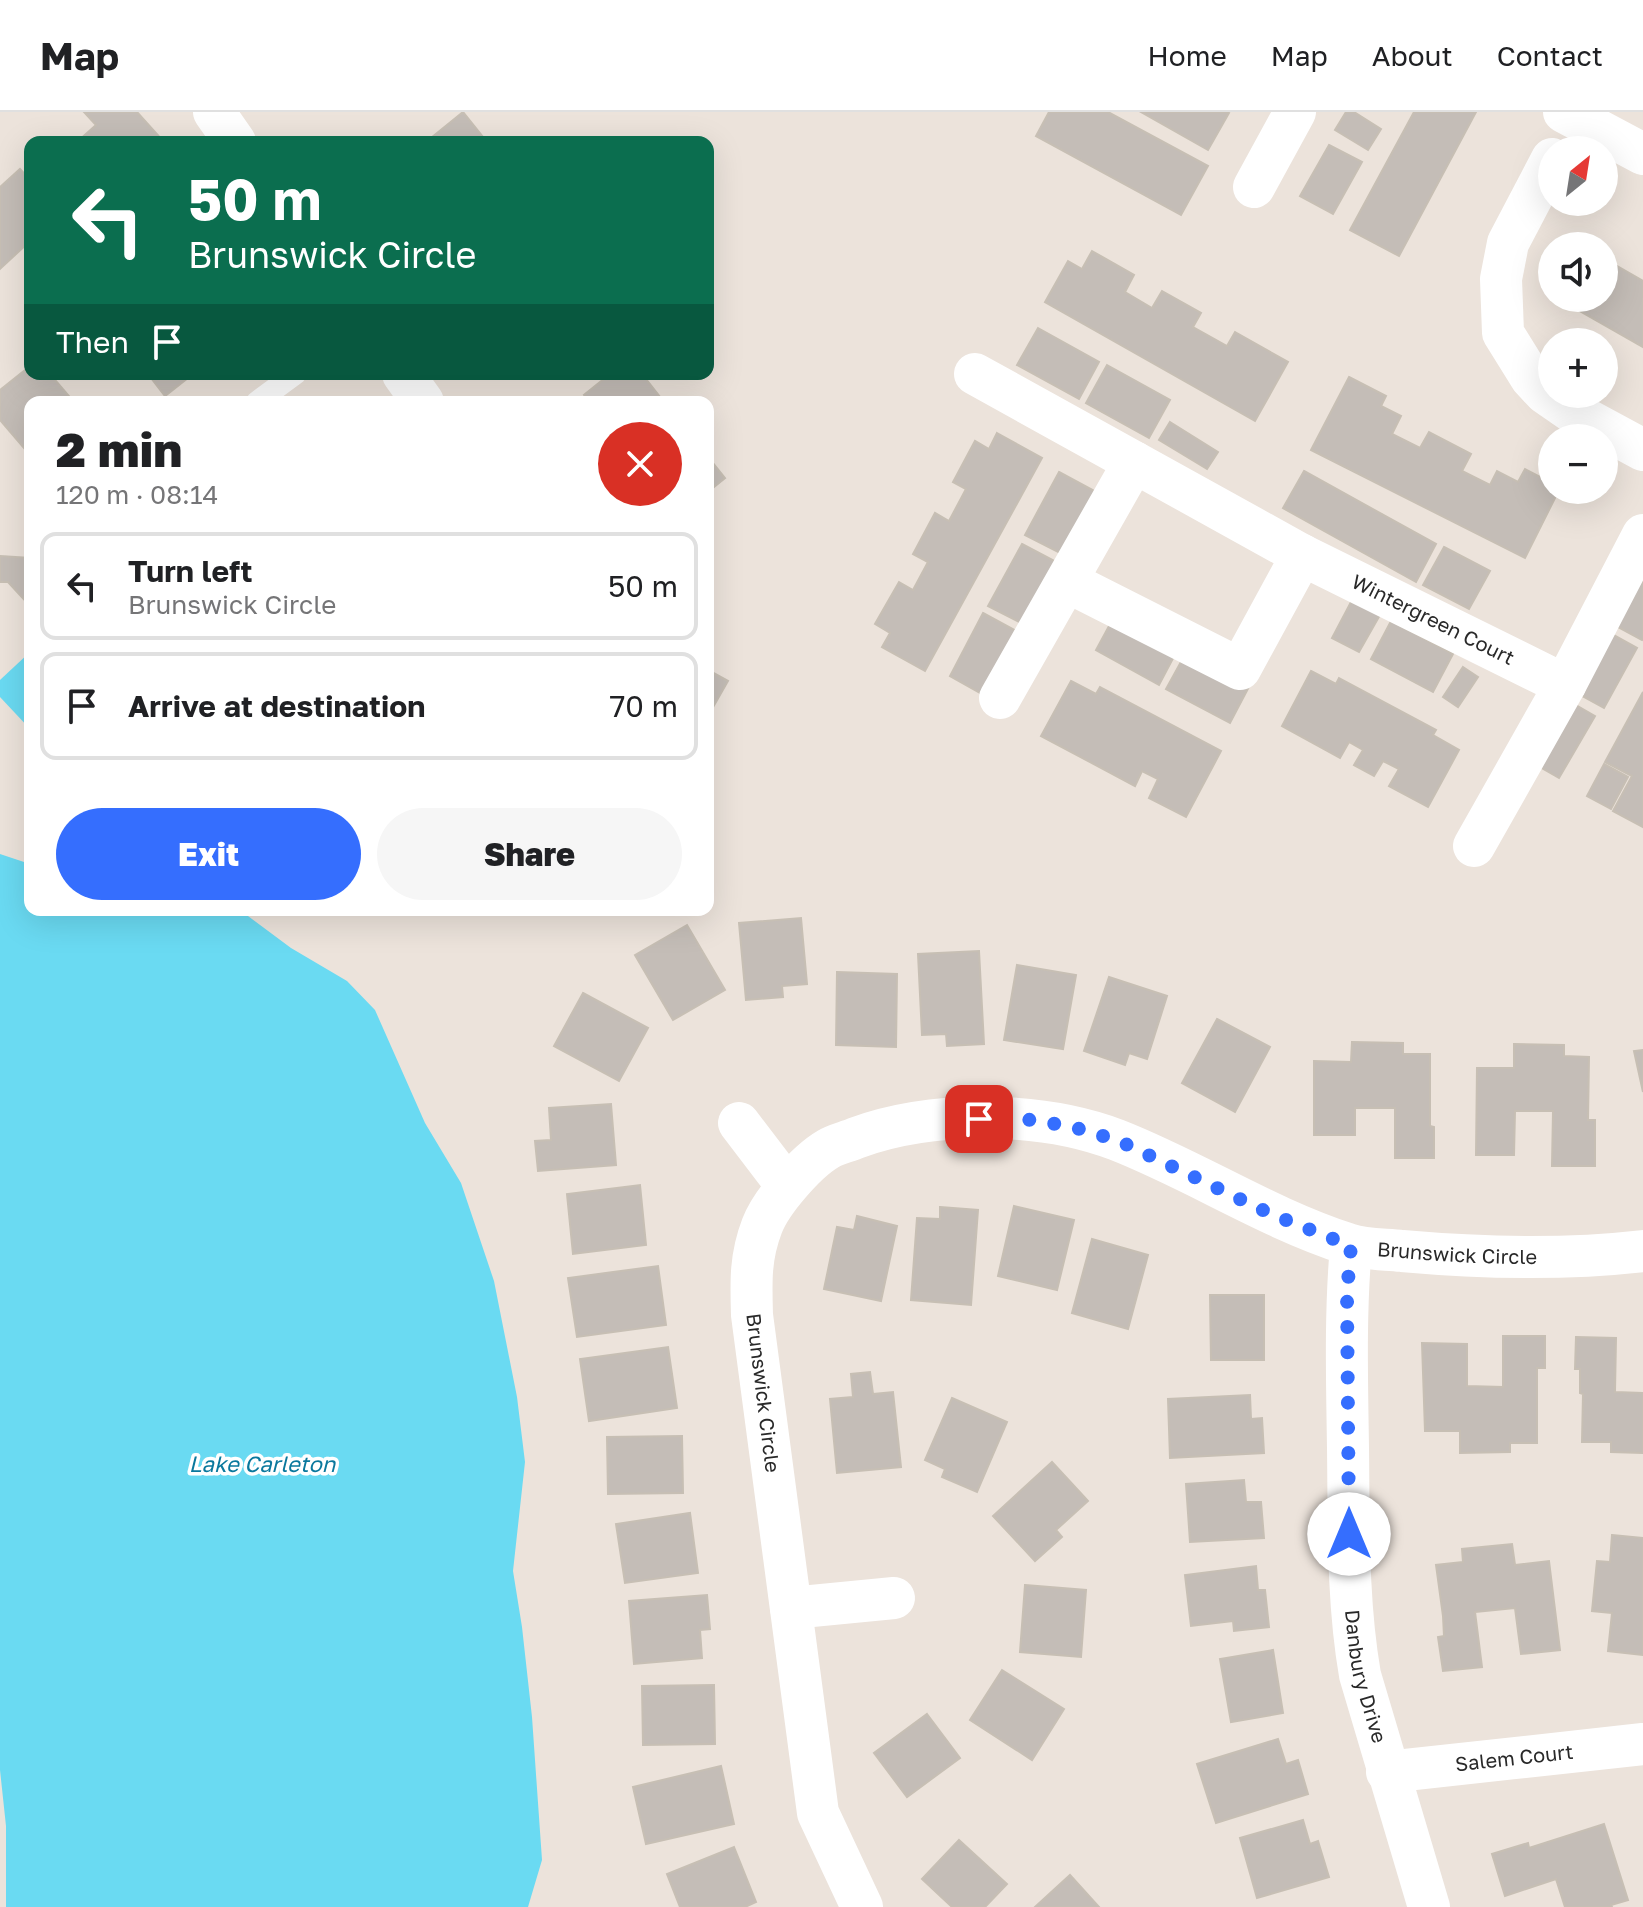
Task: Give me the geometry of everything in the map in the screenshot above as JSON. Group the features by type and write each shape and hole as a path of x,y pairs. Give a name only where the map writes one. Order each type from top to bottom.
{"street":[{"path":"214,112 231,136"},
{"path":"1254,187 1295,112"},
{"path":"1568,123 1643,154"},
{"path":"1538,186 1508,243 1501,279 1503,333 1531,378 1545,393 1571,411 1643,450"},
{"name":"Wintergreen Court","path":"975,374 1302,555 1565,685"},
{"path":"1000,698 1134,462"},
{"path":"1474,846 1565,685 1643,535"},
{"path":"1068,582 1240,669 1302,555"},
{"name":"Brunswick Circle","path":"862,1907 818,1813 752,1315 751,1261 763,1223 787,1186 828,1149 872,1133 917,1122 1024,1119 1069,1126 1117,1140 1271,1214 1351,1246 1456,1256 1571,1256 1643,1251"},
{"path":"739,1123 787,1186"},
{"name":"Danbury Drive","path":"1351,1246 1347,1325 1349,1564 1354,1637 1360,1675 1429,1907"},
{"path":"791,1608 894,1598"},
{"name":"Salem Court","path":"1387,1772 1643,1744"}],"lane":[{"path":"265,396 287,380"}],"water":[{"path":"24,658 24,723 0,697 0,680"},
{"name":"Lake Carleton","path":"0,854 24,862 24,916 248,916 291,948 347,981 375,1010 425,1123 461,1183 494,1281 517,1397 525,1462 513,1571 532,1717 542,1860 528,1907 6,1907 6,1826 0,1770"}],"building":[{"path":"84,112 137,112 159,136 84,136 96,125"},
{"path":"463,112 482,136 433,136"},
{"path":"1049,112 1108,112 1208,166 1181,215 1036,136"},
{"path":"1141,112 1227,112 1229,113 1208,150"},
{"path":"1346,112 1354,112 1381,129 1368,150 1335,130"},
{"path":"1414,112 1476,112 1399,256 1350,230"},
{"path":"1329,145 1362,162 1333,214 1300,196"},
{"path":"20,169 24,173 24,247 0,269 0,187"},
{"path":"1092,251 1134,275 1125,292 1152,308 1162,291 1201,313 1193,327 1227,346 1235,332 1288,362 1255,421 1045,302 1068,261 1082,269"},
{"path":"1618,267 1643,281 1643,347 1618,333 1618,328 1610,328 1581,312 1618,312"},
{"path":"1038,328 1099,362 1079,399 1017,365"},
{"path":"1107,365 1170,400 1149,438 1086,403"},
{"path":"24,371 24,380 55,380 69,396 24,396 24,448 0,420 0,390"},
{"path":"1349,377 1386,396 1381,406 1401,416 1392,434 1420,448 1429,432 1471,454 1462,471 1490,485 1497,471 1518,482 1525,469 1538,476 1538,504 1552,504 1525,558 1311,450"},
{"path":"153,380 185,380 165,396"},
{"path":"603,380 647,380 659,396 585,396"},
{"path":"1170,422 1218,452 1207,469 1159,440"},
{"path":"997,433 1042,458 925,671 882,647 890,633 875,624 899,582 913,590 928,562 913,554 935,513 949,521 966,489 953,482 975,441 989,449"},
{"path":"714,464 725,478 714,487"},
{"path":"1304,471 1436,544 1416,582 1283,508"},
{"path":"1059,472 1098,493 1064,555 1025,535"},
{"path":"1022,544 1060,564 1027,626 988,606"},
{"path":"1444,547 1490,571 1469,609 1423,585"},
{"path":"0,556 24,558 24,599 8,582 0,582"},
{"path":"1643,561 1643,639 1642,640 1603,619"},
{"path":"1352,600 1380,615 1359,652 1332,638"},
{"path":"983,613 1022,634 987,697 950,676"},
{"path":"1116,613 1179,647 1159,685 1096,650"},
{"path":"1391,621 1453,654 1433,692 1371,659"},
{"path":"1599,627 1637,648 1604,708 1566,687"},
{"path":"1188,649 1251,683 1230,723 1166,689"},
{"path":"1463,667 1478,677 1458,707 1443,697"},
{"path":"1311,671 1336,684 1339,678 1436,730 1433,735 1459,750 1428,807 1389,786 1399,769 1383,761 1374,776 1354,765 1363,750 1349,742 1340,758 1282,726"},
{"path":"714,673 728,681 714,706"},
{"path":"1071,681 1096,694 1100,687 1221,751 1186,817 1149,798 1158,779 1142,771 1135,786 1041,736"},
{"path":"1643,692 1643,827 1613,811 1632,776 1605,762"},
{"path":"1562,697 1595,716 1559,778 1526,759"},
{"path":"1604,764 1628,777 1611,809 1587,796"},
{"path":"801,918 807,984 782,986 783,997 746,1000 739,923"},
{"path":"687,925 725,990 673,1020 635,955"},
{"path":"979,951 984,1044 947,1046 946,1034 922,1035 918,954"},
{"path":"1017,965 1076,975 1063,1049 1004,1040"},
{"path":"837,972 897,974 896,1047 836,1045"},
{"path":"1109,977 1167,996 1147,1059 1129,1053 1125,1065 1084,1051"},
{"path":"583,993 648,1028 619,1081 554,1046"},
{"path":"1217,1019 1270,1047 1235,1112 1182,1083"},
{"path":"1352,1042 1403,1043 1403,1054 1430,1054 1430,1126 1434,1127 1434,1158 1395,1158 1395,1108 1355,1108 1355,1135 1314,1135 1314,1061 1351,1062"},
{"path":"1514,1044 1564,1045 1564,1056 1589,1057 1588,1120 1595,1120 1595,1166 1552,1166 1553,1111 1515,1111 1514,1155 1476,1155 1477,1068 1514,1068"},
{"path":"1643,1050 1643,1092 1634,1051"},
{"path":"611,1104 616,1165 538,1171 535,1141 551,1140 549,1108"},
{"path":"640,1185 646,1245 573,1254 567,1194"},
{"path":"1014,1206 1074,1220 1057,1290 998,1276"},
{"path":"940,1207 978,1210 971,1305 911,1300 917,1218 940,1219"},
{"path":"857,1216 897,1226 881,1301 824,1289 837,1227 854,1230"},
{"path":"1092,1239 1148,1255 1128,1329 1072,1313"},
{"path":"658,1266 666,1325 577,1337 568,1278"},
{"path":"1210,1295 1264,1295 1264,1360 1211,1360"},
{"path":"1503,1336 1545,1336 1545,1368 1537,1368 1537,1443 1510,1443 1510,1452 1460,1453 1460,1431 1425,1431 1422,1343 1467,1344 1467,1386 1503,1387"},
{"path":"1576,1337 1616,1338 1615,1392 1643,1393 1643,1453 1611,1452 1611,1442 1582,1442 1583,1394 1580,1393 1580,1369 1575,1369"},
{"path":"668,1347 677,1408 589,1421 580,1359"},
{"path":"870,1372 873,1394 893,1392 901,1467 837,1473 830,1399 853,1397 851,1374"},
{"path":"1250,1395 1251,1419 1262,1418 1264,1453 1170,1458 1168,1399"},
{"path":"952,1398 1007,1422 977,1492 942,1477 945,1469 925,1460"},
{"path":"682,1436 683,1493 608,1494 607,1437"},
{"path":"1052,1462 1088,1501 1056,1530 1062,1537 1035,1561 993,1516"},
{"path":"1244,1480 1246,1502 1261,1502 1264,1538 1190,1542 1186,1484"},
{"path":"690,1513 698,1573 625,1583 616,1524"},
{"path":"1612,1535 1643,1538 1643,1655 1608,1651 1612,1613 1592,1611 1597,1561 1610,1562"},
{"path":"1512,1544 1515,1565 1549,1561 1560,1650 1521,1654 1515,1608 1475,1612 1482,1667 1443,1671 1438,1637 1444,1636 1443,1616 1436,1565 1463,1562 1462,1549"},
{"path":"1256,1566 1258,1590 1265,1590 1269,1627 1234,1631 1233,1621 1191,1626 1185,1575"},
{"path":"1025,1585 1086,1590 1081,1657 1020,1652"},
{"path":"707,1595 710,1629 700,1630 702,1658 634,1664 629,1601"},
{"path":"1273,1650 1283,1713 1231,1722 1220,1659"},
{"path":"1002,1670 1064,1709 1032,1760 970,1720"},
{"path":"714,1685 715,1744 643,1745 642,1686"},
{"path":"927,1714 960,1758 907,1797 874,1753"},
{"path":"1278,1739 1286,1764 1298,1760 1308,1794 1216,1823 1197,1764"},
{"path":"721,1766 734,1824 646,1844 633,1787"},
{"path":"1303,1820 1310,1844 1318,1841 1329,1877 1257,1898 1240,1838"},
{"path":"1604,1824 1628,1900 1612,1907 1565,1907 1556,1879 1505,1896 1492,1854 1528,1843 1529,1848"},
{"path":"959,1840 1007,1884 985,1907 952,1907 922,1879"},
{"path":"734,1847 756,1902 745,1907 680,1907 667,1874"},
{"path":"1070,1875 1099,1907 1035,1907"}],"route":[{"path":"979,1119 1024,1119 1069,1126 1117,1140 1271,1214 1351,1246 1347,1293 1349,1534"}]}
